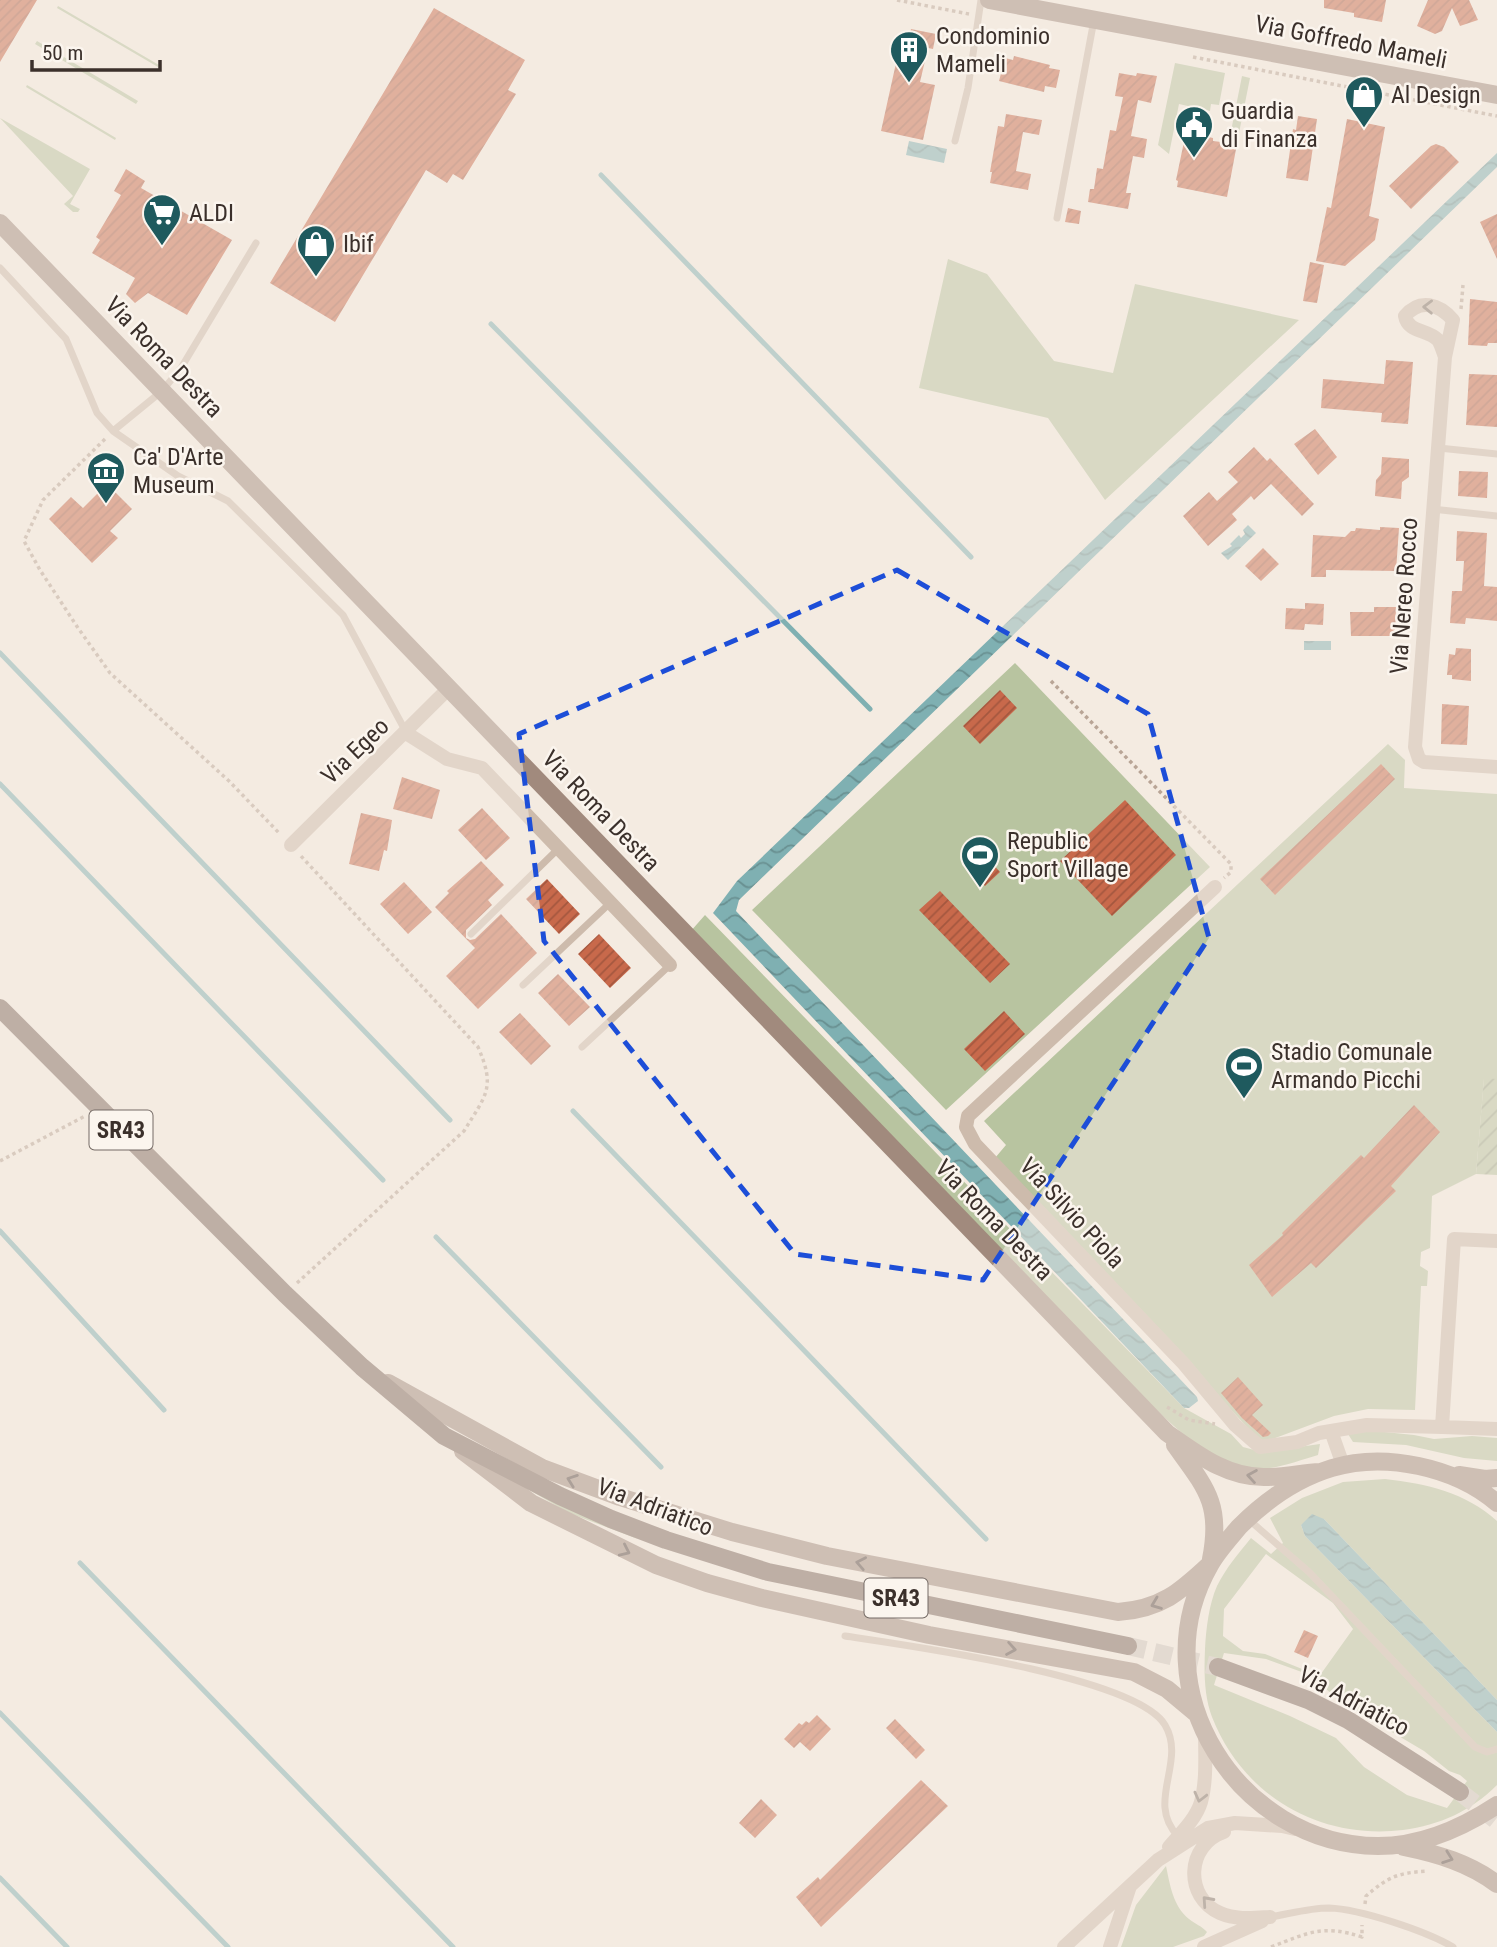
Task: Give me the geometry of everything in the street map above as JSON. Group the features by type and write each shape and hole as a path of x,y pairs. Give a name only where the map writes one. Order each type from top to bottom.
{"main road":[{"name":"Via Goffredo Mameli","path":"989,0 1497,95"},
{"name":"Via Roma Destra","path":"0,223 1167,1433 1210,1496 1216,1535 1210,1564"},
{"name":"SR43","path":"0,1009 99,1108"},
{"name":"Via Adriatico","path":"99,1108 285,1294 362,1367 444,1436 601,1514 719,1558 768,1572 1128,1646"},
{"path":"362,1367 476,1434 542,1468 620,1497 732,1532 827,1556 1118,1612 1134,1611 1173,1597 1210,1564 1248,1519 1273,1496 1320,1472 1368,1461 1392,1462 1485,1479 1497,1478"},
{"name":"Via Roma Destra","path":"1167,1433 1214,1465 1238,1473 1264,1478 1320,1472"},
{"path":"444,1436 531,1503 656,1565 762,1598 860,1620 1134,1672 1167,1689 1201,1722"},
{"path":"1437,1471 1466,1484 1497,1503"},
{"path":"1210,1564 1197,1594 1190,1621 1187,1650 1189,1681 1201,1722 1217,1757 1235,1781 1269,1812 1310,1832 1345,1842 1377,1846 1394,1845 1441,1834 1476,1819 1497,1805"},
{"name":"Via Adriatico","path":"1218,1667 1308,1699 1349,1720 1460,1792"},
{"path":"1476,1819 1497,1817"},
{"path":"1394,1845 1441,1855 1471,1868 1497,1884"}],"street":[{"name":"Via Nereo Rocco","path":"1445,357 1415,747 1419,759 1423,762 1497,767"},
{"name":"Via Egeo","path":"290,845 449,688"},
{"path":"406,733 447,760 482,768 670,965"},
{"name":"Via Silvio Piola","path":"1215,887 968,1116 966,1127 975,1144 1184,1364 1253,1443 1266,1448 1297,1443 1331,1431 1367,1424 1497,1429"},
{"path":"1441,1427 1454,1239 1497,1241"},
{"path":"1331,1431 1343,1465"},
{"path":"1064,1947 1158,1860 1200,1804 1205,1778 1201,1722"},
{"path":"1158,1860 1208,1828 1224,1824 1282,1826 1310,1832"},
{"path":"1248,1824 1216,1834 1203,1844 1195,1862 1196,1886 1205,1902 1221,1913 1236,1918 1270,1917"},
{"path":"1110,1947 1130,1885"},
{"path":"1204,1947 1270,1917"}],"lane":[{"path":"956,141 968,88 981,0"},
{"path":"1057,218 1095,19"},
{"path":"113,431 163,391 181,368 256,243"},
{"path":"0,268 66,339 97,413 113,431 178,476 228,501 343,615 406,733"},
{"path":"1437,447 1497,454"},
{"path":"1432,509 1497,516"},
{"path":"471,934 559,848"},
{"path":"523,985 611,902"},
{"path":"582,1047 670,965"},
{"path":"1248,1519 1308,1573 1475,1747 1486,1752 1497,1749"},
{"path":"845,1636 977,1656 1080,1682 1145,1707 1165,1725 1171,1745 1171,1765 1164,1798 1166,1820 1178,1836"},
{"path":"1270,1917 1327,1908 1343,1909 1418,1930 1453,1947"}],"path":[{"path":"113,431 43,499 24,541 40,570 110,673 229,781 478,1047 486,1065 489,1081 481,1102 464,1131 285,1294"},
{"path":"1051,681 1231,864 1231,872 1215,887"},
{"path":"0,1161 99,1108"},
{"path":"1161,1403 1189,1420 1206,1424 1235,1425"},
{"path":"1366,1896 1386,1878 1409,1872 1435,1870"},
{"path":"1271,1947 1317,1930 1341,1930 1362,1937"}],"highlighted area":[{"path":"897,570 1148,714 1209,938 983,1280 795,1254 544,941 519,734"}],"green space":[{"path":"58,6 159,65 158,67 57,8"},
{"path":"37,41 138,101 136,104 35,44"},
{"path":"1175,63 1225,73 1219,105 1211,104 1210,111 1179,104 1169,154 1158,145"},
{"path":"1242,76 1250,78 1238,138 1230,136"},
{"path":"27,85 116,138 115,140 26,87"},
{"path":"0,118 90,169 70,204 80,209 78,212 73,212 64,204 73,196"},
{"path":"948,259 987,274 1054,361 1113,373 1135,284 1299,320 1105,500 1048,418 919,388"},
{"name":"Republic Sport Village","path":"1015,663 1210,867 946,1110 752,910"},
{"name":"Stadio Comunale Armando Picchi","path":"1388,744 1405,760 1404,788 1497,794 1497,1079 1484,1079 1476,1174 1432,1196 1430,1248 1421,1252 1420,1266 1428,1271 1427,1286 1421,1286 1415,1410 1368,1409 1334,1416 1262,1443 995,1158 1006,1145 984,1121"},
{"path":"705,915 1184,1408 1231,1434 1243,1447 1262,1452 1320,1444 1318,1455 1275,1467 1249,1468 1216,1456 1172,1425 690,932"},
{"path":"1484,1078 1497,1079 1497,1175 1476,1174"},
{"path":"1365,1430 1434,1439 1472,1436 1497,1438 1497,1461 1464,1458 1406,1445 1353,1442 1348,1434"},
{"path":"500,1473 519,1479 638,1539 569,1513"},
{"path":"1385,1479 1430,1487 1459,1496 1497,1521 1497,1700 1324,1519 1301,1525 1305,1536 1497,1732 1497,1785 1466,1809 1417,1828 1372,1831 1342,1828 1288,1807 1264,1790 1243,1769 1226,1745 1207,1701 1207,1625 1214,1593 1224,1573 1251,1538 1271,1554 1283,1543 1270,1518 1302,1498 1343,1482","holes":["1266,1554 1333,1603 1353,1629 1318,1678 1265,1654 1243,1651 1223,1636 1224,1609","1224,1653 1266,1659 1310,1675 1341,1702 1424,1751 1467,1781 1447,1808 1407,1795 1364,1767 1336,1738 1214,1685"]},
{"path":"1166,1866 1179,1908 1207,1932 1204,1936 1173,1947 1121,1947 1136,1905"}],"water":[{"path":"909,141 947,149 944,163 906,155"},
{"path":"1497,153 1497,167 739,900 736,911 1197,1397 1198,1401 1189,1408 1184,1408 713,913 737,881"},
{"path":"1248,525 1256,533 1228,560 1221,553 1232,546 1230,544 1239,535 1241,538 1245,534 1243,530"},
{"path":"1304,641 1331,641 1331,650 1304,650"},
{"path":"1312,1514 1324,1519 1497,1700 1497,1732 1305,1536 1301,1525"}],"building":[{"path":"0,0 37,0 0,62"},
{"path":"1324,0 1386,0 1382,22 1354,17 1354,13 1324,8"},
{"path":"1428,0 1469,0 1478,20 1460,26 1452,8 1442,31 1435,34 1417,26"},
{"path":"434,8 525,60 508,90 516,94 463,180 453,174 447,183 426,170 335,322 270,283"},
{"name":"Condominio Mameli","path":"911,29 936,34 933,49 928,48 920,82 935,85 923,140 881,131 900,45 907,46"},
{"path":"1014,56 1060,70 1056,88 1045,86 1044,92 999,81 1005,58 1013,60"},
{"path":"1119,73 1157,76 1151,103 1138,100 1131,136 1147,139 1144,158 1133,156 1126,193 1131,193 1128,209 1088,202 1090,189 1094,189 1097,168 1103,169 1110,130 1116,131 1123,97 1115,96"},
{"path":"1006,114 1042,120 1039,135 1023,132 1016,171 1031,174 1028,190 990,183 998,126 1004,127"},
{"path":"1298,116 1317,119 1308,181 1286,178 1293,129 1296,130"},
{"path":"1347,119 1385,127 1369,216 1379,219 1375,240 1345,266 1316,261 1327,207 1331,208"},
{"path":"1186,132 1213,138 1213,141 1237,144 1227,197 1177,187 1176,180"},
{"path":"1436,144 1444,147 1459,162 1411,209 1389,186"},
{"name":"ALDI","path":"126,169 145,181 141,188 232,240 187,315 148,293 135,303 126,294 135,278 92,253 100,240 96,237 121,195 114,191"},
{"path":"1068,208 1081,211 1079,224 1065,222"},
{"path":"1497,214 1497,259 1480,222"},
{"path":"1310,262 1324,265 1317,303 1303,301"},
{"path":"1470,299 1497,302 1497,343 1488,343 1487,346 1468,345"},
{"path":"1386,360 1413,362 1408,424 1381,422 1382,413 1321,408 1323,379 1384,384"},
{"path":"1469,374 1497,375 1497,427 1466,425"},
{"path":"1315,429 1337,457 1318,475 1294,444"},
{"path":"1254,447 1267,461 1270,458 1314,504 1302,516 1271,484 1254,500 1251,496 1232,514 1237,520 1208,546 1183,516 1209,492 1217,501 1238,482 1228,472"},
{"path":"1382,457 1409,459 1409,477 1402,482 1401,499 1375,496"},
{"path":"1459,471 1488,472 1487,498 1458,496"},
{"path":"107,484 132,509 110,531 118,538 92,563 49,519 71,497 83,508"},
{"path":"1380,527 1399,528 1396,571 1326,570 1326,577 1311,577 1313,535 1345,537 1356,528 1380,530"},
{"path":"1457,531 1487,533 1484,586 1497,587 1497,621 1466,618 1465,624 1450,623 1452,591 1462,591 1464,561 1456,561"},
{"path":"1263,548 1279,564 1261,581 1245,566"},
{"path":"1305,603 1324,604 1323,625 1305,624 1304,630 1285,629 1286,608 1305,609"},
{"path":"1374,607 1396,607 1395,636 1351,636 1350,612 1374,612"},
{"path":"1456,648 1471,649 1471,681 1452,679 1452,675 1447,675 1449,654 1455,655"},
{"path":"1000,690 1017,708 980,744 963,726"},
{"path":"1442,704 1469,706 1467,745 1441,744"},
{"path":"1381,764 1395,779 1275,895 1260,879"},
{"path":"402,777 440,790 432,819 393,809"},
{"path":"1125,800 1176,855 1112,916 1060,861"},
{"path":"482,808 510,838 486,860 458,830"},
{"path":"361,813 392,820 387,851 384,850 379,871 349,864"},
{"path":"989,860 1000,872 985,886 975,876"},
{"path":"481,861 504,885 488,900 492,905 466,930 466,938 475,939 501,914 537,953 478,1009 446,976 475,948 435,907 449,893 447,891"},
{"path":"547,879 580,914 559,934 526,899"},
{"path":"404,882 432,912 408,934 380,904"},
{"path":"940,891 1010,964 990,983 919,910"},
{"path":"599,934 631,968 610,988 578,954"},
{"path":"558,974 590,1007 569,1026 538,993"},
{"path":"1004,1011 1025,1034 985,1071 964,1049"},
{"path":"520,1013 551,1046 531,1065 499,1032"},
{"path":"1414,1105 1440,1132 1391,1186 1396,1191 1316,1268 1311,1263 1272,1297 1249,1265 1283,1235 1282,1233 1361,1155 1364,1158"},
{"path":"1238,1377 1263,1405 1252,1415 1271,1433 1268,1436 1263,1437 1242,1418 1221,1393"},
{"path":"1304,1630 1318,1636 1308,1658 1294,1652"},
{"path":"817,1715 831,1729 810,1751 800,1742 794,1748 784,1739 799,1723 809,1723"},
{"path":"895,1719 925,1750 916,1759 886,1728"},
{"path":"921,1780 948,1806 821,1927 796,1897 818,1877 820,1880"},
{"path":"761,1799 777,1815 755,1838 739,1823"}],"waterway":[{"path":"601,175 971,557"},
{"path":"491,324 870,709"},
{"path":"0,653 450,1120"},
{"path":"0,784 383,1180"},
{"path":"573,1111 986,1539"},
{"path":"0,1231 164,1410"},
{"path":"436,1237 661,1467"},
{"path":"80,1563 453,1947"},
{"path":"0,1713 228,1947"},
{"path":"0,1878 67,1947"}],"tunnel":[{"path":"1128,1646 1218,1667"},
{"path":"1460,1792 1497,1821"}],"place":[{"name":"Condominio Mameli","path":"909,84"},
{"name":"Al Design","path":"1364,129"},
{"name":"Guardia di Finanza","path":"1194,159"},
{"name":"ALDI","path":"162,247"},
{"name":"Ibif","path":"316,278"},
{"name":"Ca' D'Arte Museum","path":"106,505"},
{"name":"Republic Sport Village","path":"980,889"},
{"name":"Stadio Comunale Armando Picchi","path":"1244,1100"}]}
